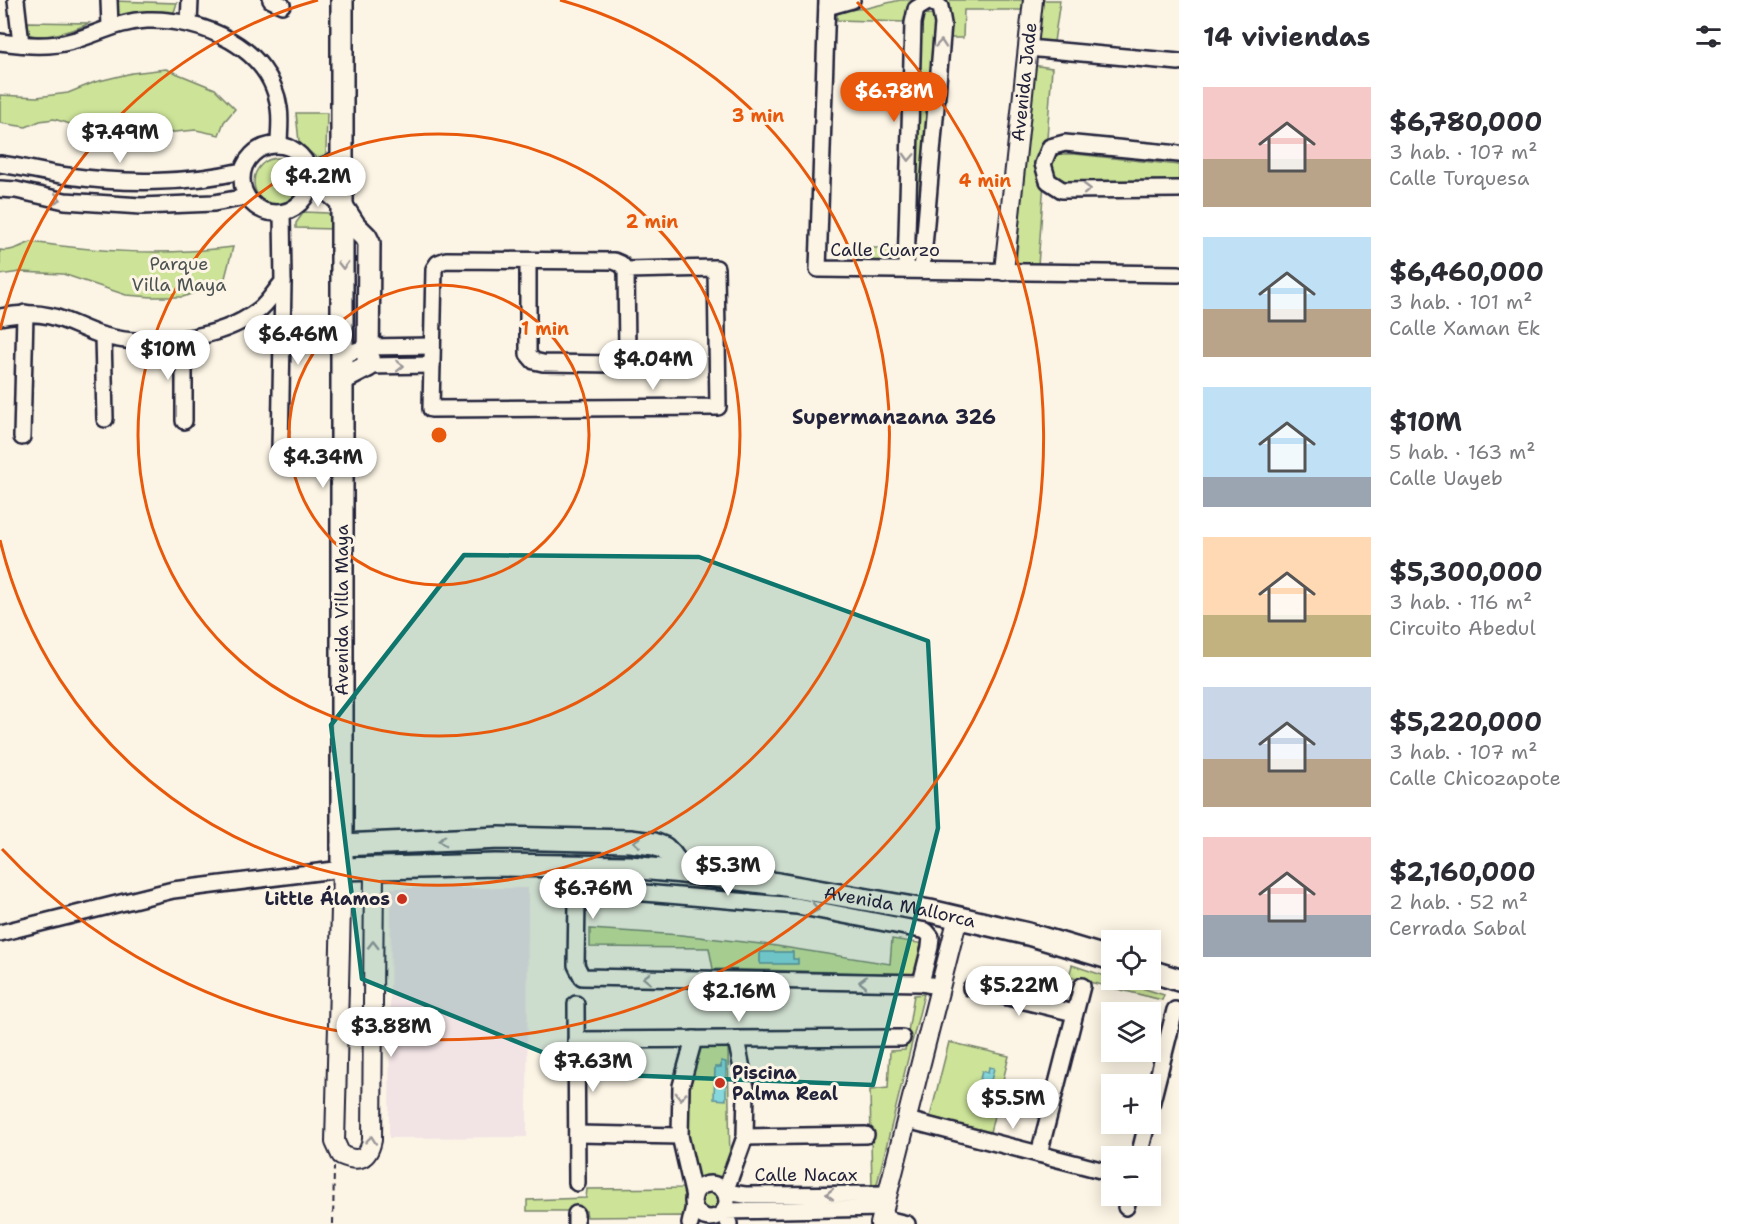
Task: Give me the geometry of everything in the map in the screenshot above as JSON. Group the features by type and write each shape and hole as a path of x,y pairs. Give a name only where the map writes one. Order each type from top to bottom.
{"main road":[{"name":"Avenida Villa Maya","path":"342,0 342,869"},
{"path":"342,206 369,243 368,357 343,379"},
{"path":"342,845 500,838 630,841 654,844 664,848 682,872"},
{"name":"Avenida Mallorca","path":"342,869 495,865 629,867 682,872 778,884 958,917 1028,934 1101,956"},
{"path":"1161,974 1179,980"}],"street":[{"path":"16,0 21,44"},
{"path":"109,0 110,27"},
{"path":"189,24 190,0"},
{"name":"Calle Cuarzo","path":"852,0 827,3 818,269 1179,274"},
{"name":"Avenida Jade","path":"1004,271 1033,0"},
{"path":"906,270 913,23 916,9 929,1 940,7 943,24 922,270"},
{"path":"0,42 44,46 72,41 110,27 147,20 189,24 222,36 249,54 262,68 274,87 280,108 279,145"},
{"path":"1028,48 1179,62"},
{"path":"1179,154 1065,143 1050,147 1043,164 1048,181 1062,190 1179,189"},
{"path":"269,145 279,145 298,152 305,160 310,178 307,195 300,203 292,210 271,213 261,210 246,197 242,171 251,154 269,145"},
{"path":"310,178 342,156"},
{"path":"0,164 69,176 142,182 213,178 242,171"},
{"path":"16,190 20,166"},
{"path":"310,178 342,206"},
{"path":"0,189 16,190 65,201 141,206 214,203 246,197"},
{"path":"280,449 282,213"},
{"path":"528,261 528,354 534,361 615,364 622,359 627,351 626,270 621,264 614,261 446,260 438,263 435,269 431,408 718,407 716,268 626,270"},
{"path":"0,317 25,313 51,316 103,336 143,342 184,340 238,323 261,309 283,282"},
{"path":"22,437 25,313"},
{"path":"103,336 105,419"},
{"path":"184,340 184,421"},
{"path":"368,357 432,346"},
{"path":"343,355 432,365"},
{"path":"0,933 173,890 342,869 335,1142 341,1155 351,1160 362,1158 370,1151 372,1140 374,869"},
{"path":"921,983 930,948 931,937 926,932 786,905 609,890 586,893 577,902 576,965 582,977 921,983 941,987"},
{"path":"907,1224 884,1211 958,917"},
{"path":"1039,1154 1082,986"},
{"path":"971,988 1074,1013"},
{"path":"576,1004 577,1183"},
{"path":"1159,1074 1175,1010"},
{"path":"576,1040 902,1038"},
{"path":"690,1224 694,1201 680,1136 681,1086 693,1039"},
{"path":"727,1217 725,1192 745,1137 746,1088 736,1039"},
{"path":"907,1120 1101,1170"},
{"path":"577,1134 680,1136"},
{"path":"745,1137 866,1135"},
{"name":"Calle Nacax","path":"717,1185 725,1192 884,1211 727,1217 720,1214 710,1218 700,1214 694,1201 700,1187 717,1185"}],"path":[{"path":"333,1224 335,1142"}],"highlighted area":[{"path":"464,555 699,557 928,641 938,828 873,1085 596,1074 362,979 331,725"}],"shaded area":[{"path":"391,888 528,888 527,1137 389,1138"}],"green space":[{"path":"900,0 922,0 911,7 905,22 837,20 837,11 867,8"},
{"path":"932,0 1027,0 1027,10 964,10 963,38 945,38"},
{"path":"1038,0 1060,0 1054,42 1035,40"},
{"path":"113,1 177,3 171,15 113,15"},
{"path":"925,14 932,15 935,22 919,205 916,212 914,205 920,23"},
{"path":"28,22 89,23 68,31 35,36 29,34"},
{"path":"1032,65 1052,68 1038,266 1016,266"},
{"path":"166,69 215,89 235,109 224,122 219,135 196,130 122,133 83,128 54,119 40,121 26,127 0,123 0,95 37,97 68,93 95,82 132,73"},
{"path":"296,113 327,113 326,153 320,161 299,142"},
{"path":"1058,154 1179,165 1179,183 1069,185 1057,180 1054,175 1051,163"},
{"path":"273,158 283,158 295,165 302,177 302,187 295,199 283,206 273,206 258,195 254,187 254,177 265,162"},
{"path":"304,212 328,213 333,220 333,229 296,228 296,223"},
{"name":"Parque Villa Maya","path":"31,242 132,252 233,247 225,278 183,297 152,297 126,295 63,274 20,272 0,275 0,250 12,249"},
{"path":"864,248 896,248 896,265 864,264"},
{"path":"590,929 681,935 770,945 890,964 892,939 926,944 917,974 713,969 709,948 590,947"},
{"path":"1072,965 1101,975 1101,985 1069,977"},
{"path":"1122,990 1148,990 1164,995 1162,1000"},
{"path":"924,994 876,1188 872,1188 870,1090 888,1088 890,1051 905,1050 914,995"},
{"path":"949,1042 1009,1056 990,1132 930,1117"},
{"path":"682,1048 728,1048 731,1224 689,1224 688,1216 587,1217 586,1211 527,1211 527,1200 586,1198 587,1189 687,1188"}],"water":[{"path":"760,952 793,952 793,959 798,959 798,964 760,964"},
{"name":"Piscina Palma Real","path":"721,1061 726,1062 726,1100 714,1099 715,1067 721,1067"},
{"path":"989,1067 994,1068 985,1106 974,1103 982,1071 988,1073"}],"place":[{"name":"Little Álamos","path":"402,899"},
{"name":"Piscina Palma Real","path":"720,1083"}],"district":[{"name":"Supermanzana 326","path":"894,417"}]}
